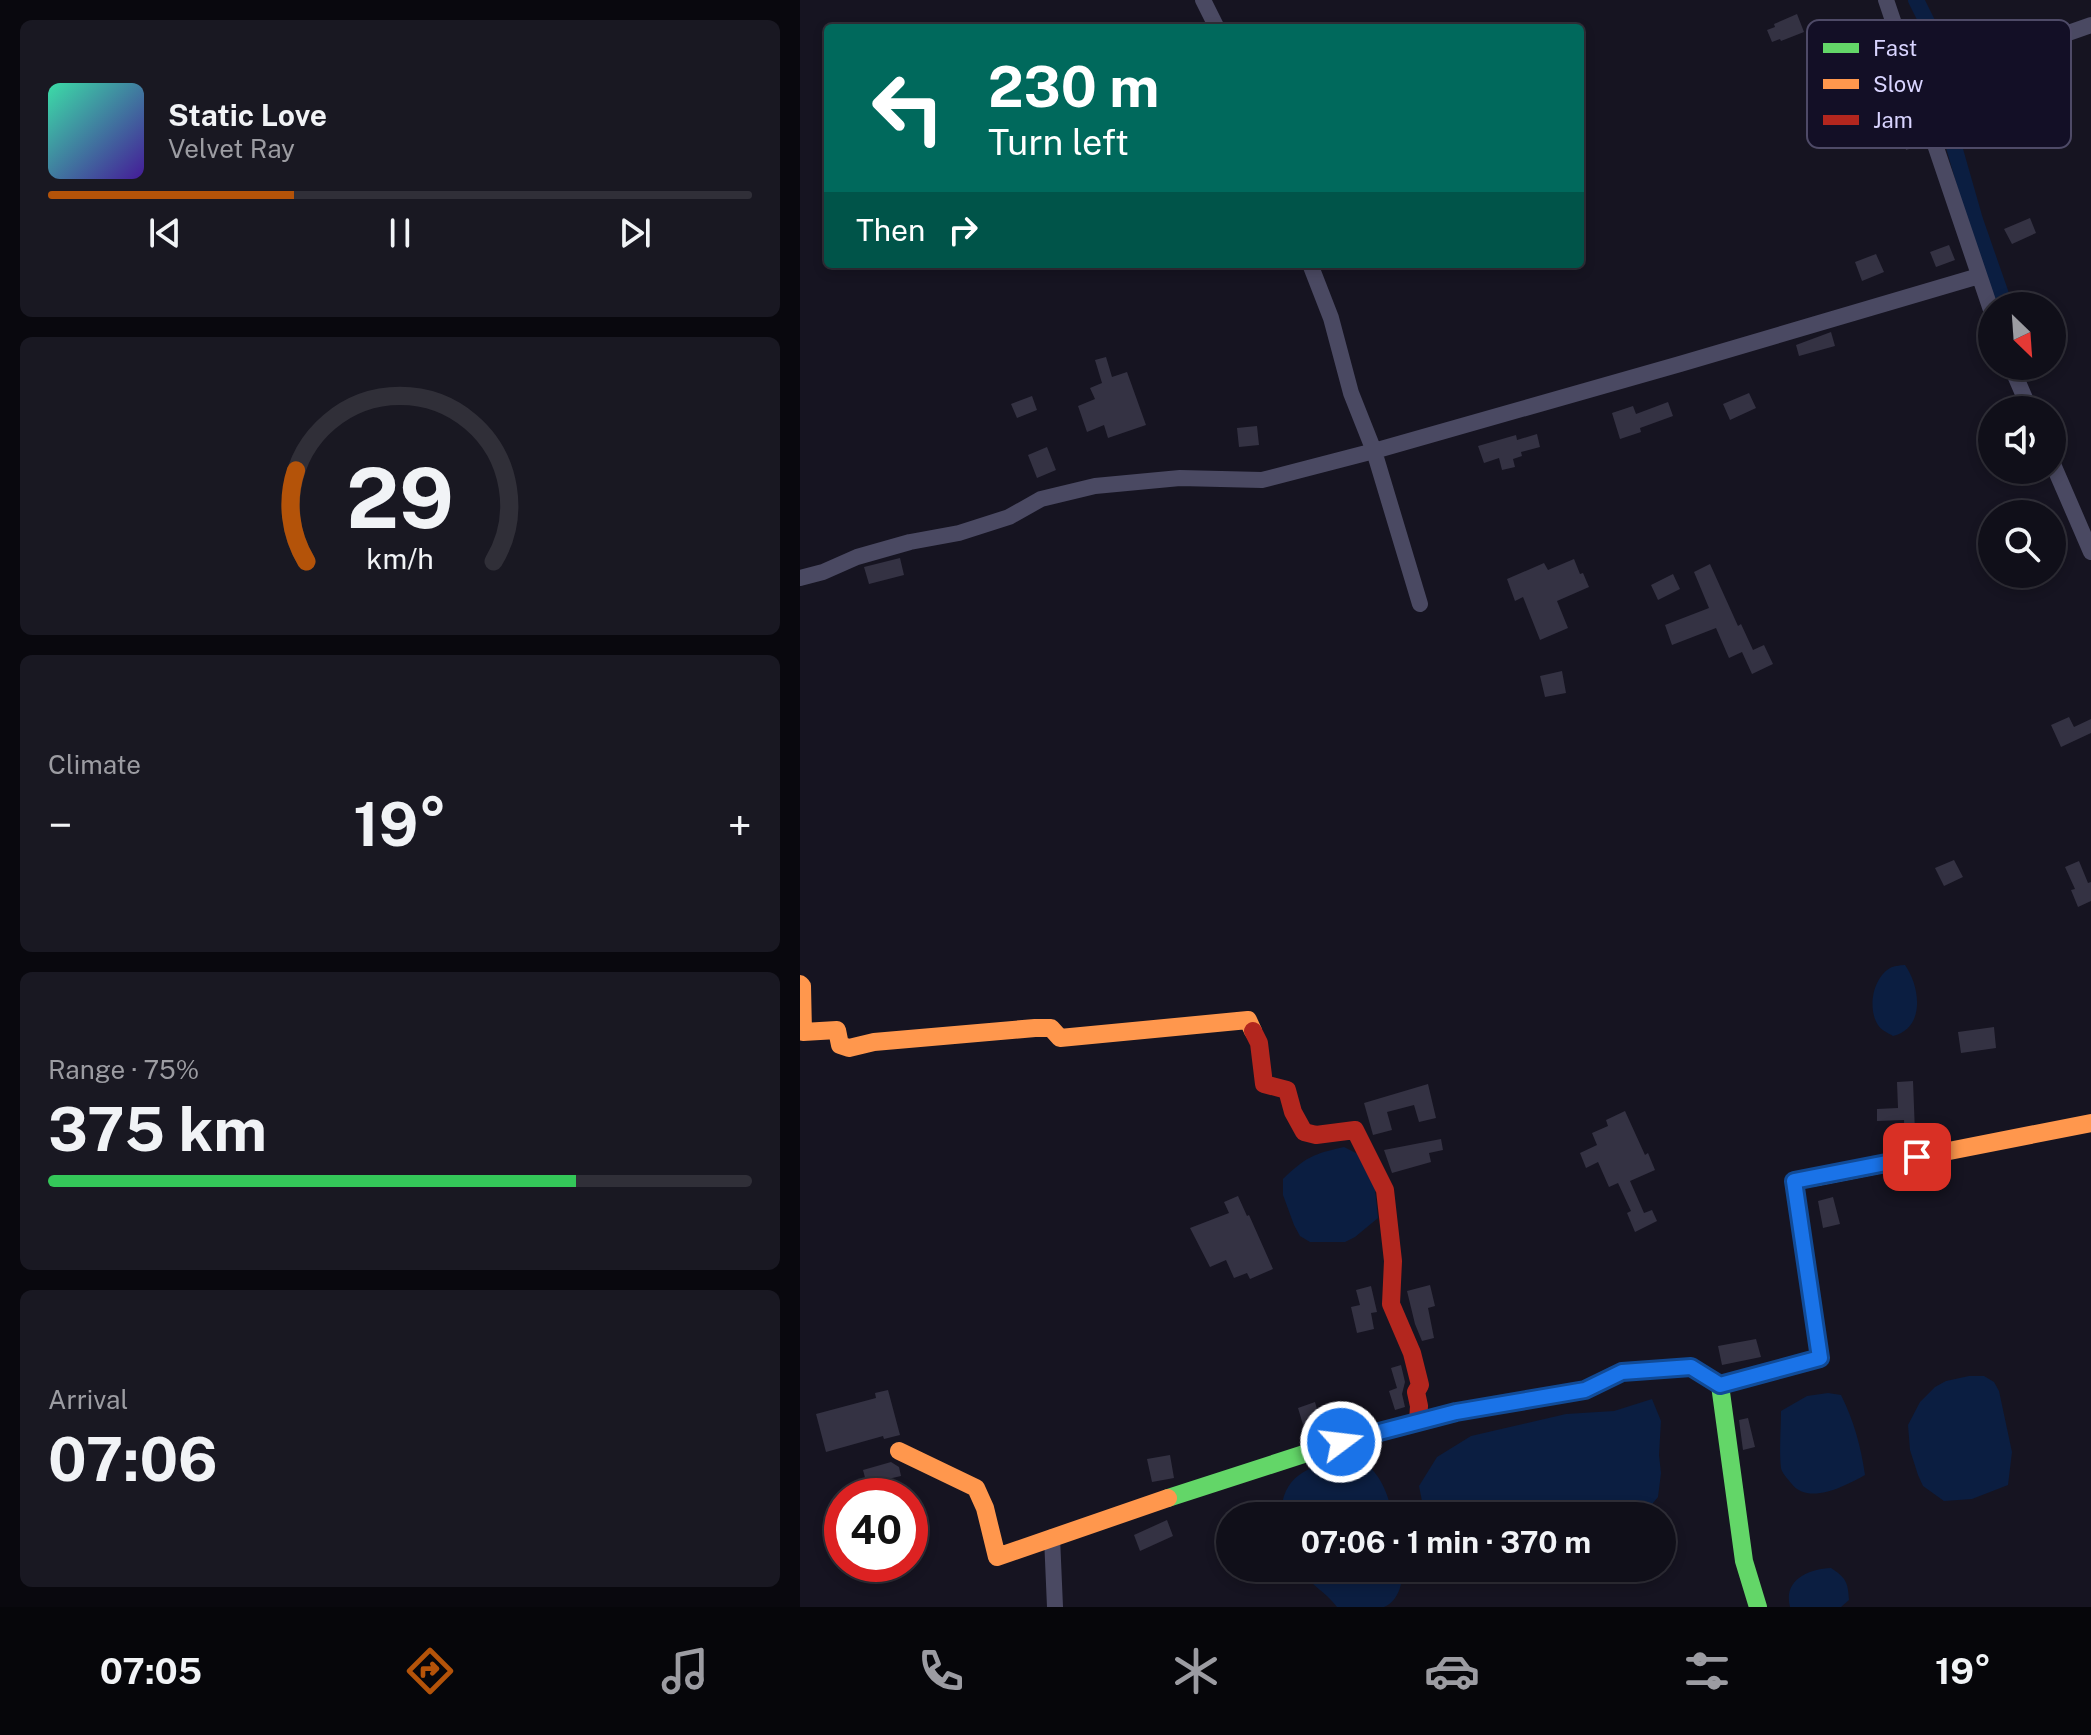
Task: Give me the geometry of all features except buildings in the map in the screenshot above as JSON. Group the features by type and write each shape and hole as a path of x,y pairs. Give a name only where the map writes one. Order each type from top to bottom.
{"street":[{"path":"1203,0 1215,24"},
{"path":"1886,0 1894,20"},
{"path":"2071,32 2091,25"},
{"path":"1941,148 1985,292"},
{"path":"1312,268 1331,318 1351,393 1374,451 1420,604"},
{"path":"800,578 910,542 959,533 1009,517 1041,499 1095,486 1180,478 1262,480 1680,364 1979,276"},
{"path":"2062,484 2091,552"},
{"path":"800,984 803,1032 837,1030 840,1045 849,1048 874,1042 1035,1028 1051,1028 1060,1038 1248,1020 1259,1043 1264,1084 1287,1090 1293,1112 1304,1132 1316,1135 1355,1130 1385,1190 1393,1261 1391,1304 1418,1374 1418,1422"},
{"path":"899,1451 916,1462 976,1488 985,1508 997,1557 1238,1474 1341,1442 1456,1412 1585,1390 1622,1372 1691,1367 1720,1385 1820,1358 1794,1181 2091,1123"},
{"path":"1720,1385 1744,1561 1758,1607"},
{"path":"1052,1537 1055,1607"}],"water":[{"path":"1905,965 1914,984 1917,1005 1911,1024 1904,1032 1893,1036 1878,1025 1873,1010 1874,993 1885,971"},
{"path":"1344,1147 1362,1156 1374,1180 1378,1218 1345,1242 1310,1242 1300,1236 1294,1225 1283,1195 1283,1179 1310,1157"},
{"path":"1969,1376 1984,1376 1994,1382 1999,1391 2012,1452 2008,1485 1972,1499 1944,1501 1923,1486 1910,1450 1908,1425 1920,1402 1935,1387"},
{"path":"1841,1395 1846,1405 1865,1475 1827,1492 1807,1493 1798,1490 1782,1470 1781,1411 1807,1396"},
{"path":"1652,1399 1661,1421 1661,1473 1658,1497 1654,1502 1422,1502 1419,1486 1437,1457 1471,1436 1566,1414 1614,1411"},
{"path":"1341,1458 1366,1464 1384,1488 1389,1502 1282,1502 1291,1482 1317,1466"},
{"path":"1831,1568 1845,1581 1849,1600 1841,1607 1790,1607 1790,1590 1799,1578"},
{"path":"1311,1582 1401,1582 1393,1600 1384,1607 1337,1607"}],"waterway":[{"path":"1916,0 1926,20"},
{"path":"1954,148 2000,292"}],"traffic: fast":[{"path":"1758,1607 1744,1561 1720,1385 1820,1358 1794,1181 1817,1177"},
{"path":"1168,1498 1341,1442 1456,1412 1585,1390 1622,1372 1691,1367 1720,1385"}],"traffic: slow":[{"path":"800,984 803,1032 837,1030 840,1045 849,1048 874,1042 1035,1028 1051,1028 1060,1038 1248,1020 1253,1031"},
{"path":"1817,1177 2091,1123"},
{"path":"899,1451 976,1488 985,1508 997,1557 1168,1498"}],"traffic: jam":[{"path":"1253,1031 1259,1043 1264,1084 1287,1090 1293,1112 1304,1132 1316,1135 1355,1130 1385,1190 1393,1261 1391,1304 1412,1353 1420,1385 1416,1392 1418,1422"}],"route":[{"path":"1341,1442 1456,1412 1585,1390 1622,1372 1691,1367 1720,1385 1820,1358 1794,1181 1917,1157"}]}
